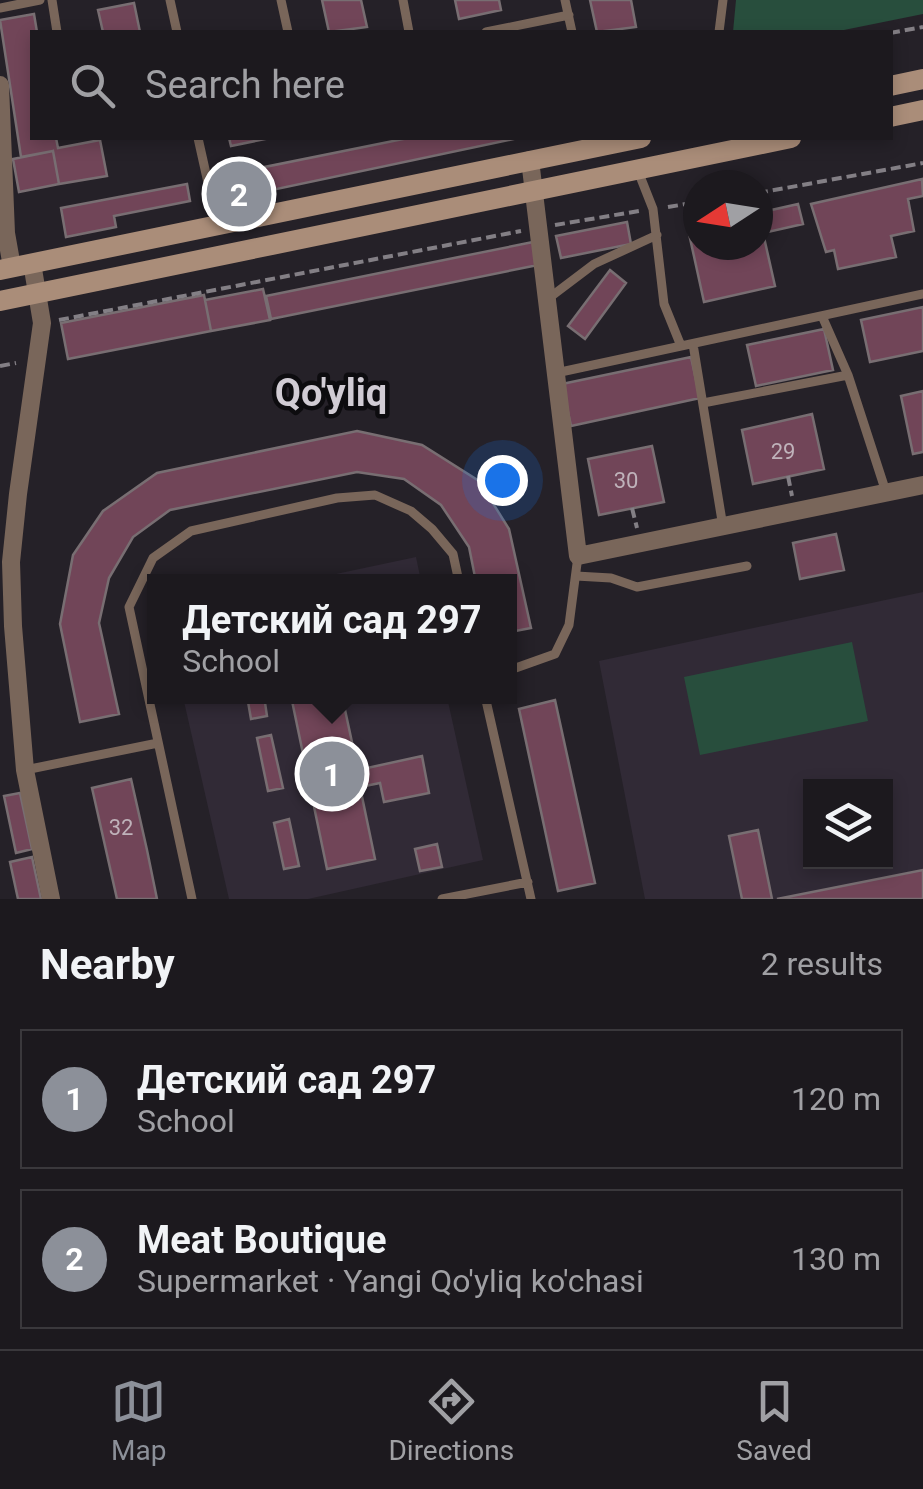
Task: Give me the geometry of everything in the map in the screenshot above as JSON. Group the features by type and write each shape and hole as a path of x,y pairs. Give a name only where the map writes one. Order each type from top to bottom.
{"main road":[{"path":"893,85 923,79"},
{"path":"893,116 923,110"},
{"path":"8,299 637,170 720,145 771,140"},
{"path":"15,266 530,160 593,142"}],"street":[{"path":"0,85 6,233 15,266 37,293 42,323 12,562 26,770 51,899"},
{"path":"530,160 542,228 553,374 577,566 722,527 923,486"}],"lane":[{"path":"0,8 40,0"},
{"path":"52,0 58,30"},
{"path":"170,0 176,30"},
{"path":"280,0 288,30"},
{"path":"403,0 409,30"},
{"path":"565,0 572,30"},
{"path":"720,30 723,0"},
{"path":"496,30 568,15"},
{"path":"198,140 218,224"},
{"path":"637,170 654,209 664,304 680,346"},
{"path":"549,298 594,264 657,236"},
{"path":"553,374 923,294"},
{"path":"822,316 848,375 887,493"},
{"path":"694,344 722,527"},
{"path":"703,403 848,375"},
{"path":"147,691 129,607 152,558 191,531 337,498 375,495 411,511 432,528 453,554 457,574"},
{"path":"517,668 555,654 570,625 577,566 636,587 747,566"},
{"path":"150,704 192,899"},
{"path":"488,704 531,899"},
{"path":"26,770 158,743"},
{"path":"442,899 528,882"}],"path":[{"path":"893,32 923,27"},
{"path":"773,190 923,163"},
{"path":"58,320 683,204"},
{"path":"0,366 28,361 40,353"}],"shaded area":[{"path":"416,557 420,574 336,574"},
{"path":"923,592 923,899 645,899 599,661"},
{"path":"185,704 449,704 483,860 308,899 229,899"}],"green space":[{"path":"736,0 923,0 923,14 844,30 733,30"},
{"path":"852,642 868,721 700,755 684,677"}],"building":[{"path":"322,0 361,0 367,27 329,30"},
{"path":"455,0 499,0 501,10 459,19"},
{"path":"590,0 631,0 636,27 597,30"},
{"path":"134,3 140,30 103,30 98,10"},
{"path":"34,14 37,30 30,30 30,140 56,140 58,148 100,140 107,176 59,184 53,151 21,157 0,20"},
{"path":"230,140 260,140 231,146"},
{"path":"398,140 509,140 220,201 215,177"},
{"path":"53,151 59,184 19,192 13,159"},
{"path":"922,179 923,196 908,199 914,231 891,236 896,257 838,269 834,250 826,252 811,204"},
{"path":"187,184 190,201 114,216 116,227 66,237 61,208"},
{"path":"798,204 803,224 773,231 773,210"},
{"path":"627,222 631,244 561,258 556,236"},
{"path":"533,242 538,265 271,319 266,296"},
{"path":"695,260 769,260 775,286 704,302"},
{"path":"610,270 626,283 585,339 568,326"},
{"path":"263,289 270,320 211,331 205,300"},
{"path":"204,295 211,331 68,359 61,323"},
{"path":"923,307 923,351 870,362 861,320"},
{"path":"824,329 833,370 756,386 747,345"},
{"path":"691,357 700,398 571,426 562,384"},
{"path":"923,391 923,452 913,454 901,396"},
{"path":"812,414 824,469 753,484 742,430"},
{"path":"357,431 422,445 479,481 509,529 531,628 517,631 517,574 474,574 469,547 441,505 404,479 357,472 170,510 133,537 109,578 99,623 119,714 80,722 60,624 73,555 103,511 157,473"},
{"path":"652,446 664,502 599,515 588,459"},
{"path":"836,534 844,570 800,579 793,543"},
{"path":"555,700 595,883 558,891 519,709"},
{"path":"248,704 265,704 267,716 251,719"},
{"path":"293,704 344,704 358,770 422,756 429,793 384,802 380,783 360,787 375,859 327,869"},
{"path":"271,735 283,788 268,791 257,738"},
{"path":"131,779 157,899 117,899 92,788"},
{"path":"20,793 32,849 16,853 4,796"},
{"path":"289,819 299,866 284,869 274,823"},
{"path":"758,830 772,899 742,899 729,836"},
{"path":"437,844 442,867 420,871 415,849"},
{"path":"32,857 41,899 18,899 10,862"},
{"path":"923,870 923,899 777,899"}],"place":[{"name":"Meat Boutique","path":"239,194"},
{"name":"Детский сад 297","path":"332,774"}],"district":[{"name":"Qo'yliq","path":"331,393"}]}
